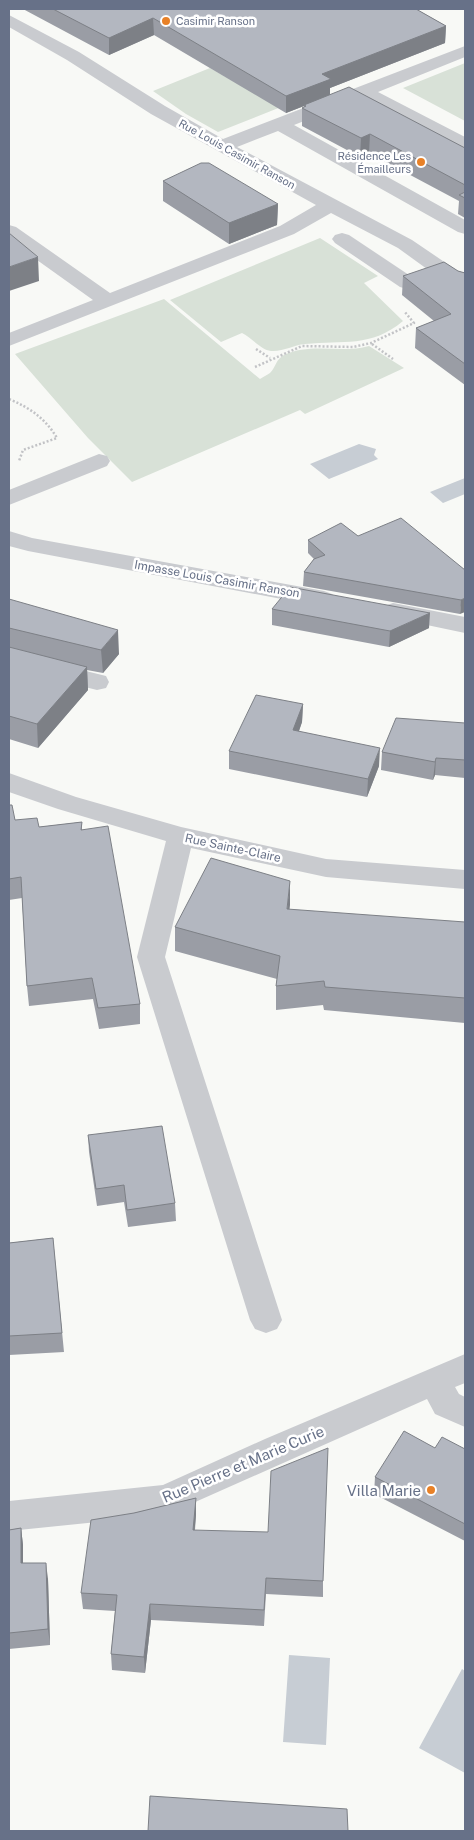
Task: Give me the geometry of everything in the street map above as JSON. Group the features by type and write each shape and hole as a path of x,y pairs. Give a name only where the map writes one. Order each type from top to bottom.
{"street":[{"name":"Rue Louis Casimir Ranson","path":"9,20 67,52 158,110 262,169 405,244 465,286"},
{"path":"223,146 465,51"},
{"path":"363,91 465,144"},
{"path":"279,124 465,228"},
{"path":"9,340 288,230 331,204"},
{"path":"9,231 108,301"},
{"path":"342,239 407,283 443,270"},
{"path":"9,498 99,461"},
{"name":"Impasse Louis Casimir Ranson","path":"19,541 465,625"},
{"path":"9,660 97,682"},
{"name":"Rue Sainte-Claire","path":"9,782 67,803 181,836 326,868 465,879"},
{"path":"181,836 152,957 266,1320"},
{"name":"Rue Pierre et Marie Curie","path":"9,1516 166,1500 277,1449 465,1368"},
{"path":"434,1382 447,1404 465,1413"}],"path":[{"path":"254,366 302,346 353,347 371,344 414,323 377,285 398,276"},
{"path":"371,344 393,359"},
{"path":"256,349 271,358"},
{"path":"9,399 32,408 50,425 57,438 23,450 17,466"}],"shaded area":[{"path":"465,63 465,121 403,88"},
{"path":"210,68 236,83 258,74 301,99 218,132 186,114 153,91"},
{"path":"320,238 378,276 364,283 403,321 391,330 368,339 305,344 271,351 242,333 221,342 170,300"},
{"path":"164,299 260,379 270,373 284,355 305,349 348,349 369,346 404,368 305,414 300,410 132,482 88,438 15,354"},
{"path":"359,444 376,449 374,455 378,459 329,479 310,464"},
{"path":"465,478 465,494 443,503 430,492"},
{"path":"289,1655 330,1658 326,1745 283,1742"},
{"path":"462,1669 465,1671 465,1773 419,1748"}],"building":[{"path":"53,9 416,9 446,26 322,74 331,79 286,96 153,18 109,38"},
{"path":"349,87 465,148 465,185 370,134 361,138 302,108 306,106 304,105"},
{"path":"201,163 209,163 278,204 229,223 163,181"},
{"path":"465,192 465,198 459,195"},
{"path":"9,233 38,257 9,267"},
{"path":"444,262 465,273 465,364 416,328 451,314 403,276"},
{"path":"401,518 465,570 465,598 461,600 304,572 314,559 325,555 308,540 341,523 358,536"},
{"path":"290,587 430,613 390,631 272,609"},
{"path":"9,599 118,630 101,650 9,628"},
{"path":"9,647 87,667 37,724 9,716"},
{"path":"256,695 303,704 293,730 380,748 368,779 229,751"},
{"path":"396,718 465,723 465,760 436,758 435,762 382,752"},
{"path":"9,805 12,805 15,820 37,818 39,827 82,822 81,830 108,826 140,1004 98,1008 92,978 27,986 21,877 9,879"},
{"path":"211,858 290,881 287,909 465,922 465,998 325,987 324,981 276,986 280,956 175,927"},
{"path":"162,1126 175,1203 127,1210 124,1185 96,1189 88,1135"},
{"path":"53,1238 62,1333 9,1336 9,1243"},
{"name":"Villa Marie","path":"404,1431 435,1448 442,1437 465,1449 465,1524 375,1477"},
{"path":"328,1448 323,1581 266,1578 264,1610 150,1604 144,1657 111,1654 117,1595 81,1593 91,1520 134,1513 196,1498 193,1530 268,1532 271,1471"},
{"path":"21,1528 21,1563 46,1563 48,1629 9,1633 9,1530"},
{"path":"150,1796 347,1809 348,1831 148,1831"}],"place":[{"name":"Casimir Ranson","path":"166,21"},
{"name":"Résidence Les Émailleurs","path":"421,162"},
{"name":"Villa Marie","path":"431,1490"}]}
